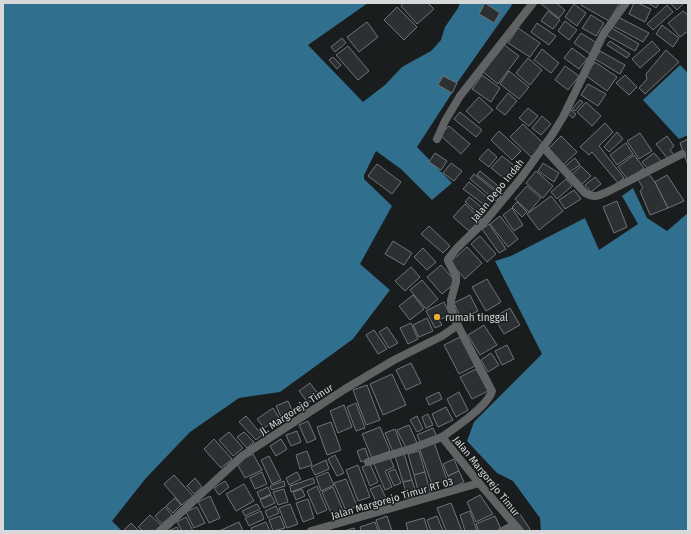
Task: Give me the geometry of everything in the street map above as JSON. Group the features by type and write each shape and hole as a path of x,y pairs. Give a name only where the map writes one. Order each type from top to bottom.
{"street":[{"path":"437,139 445,121 460,96 533,3"},
{"name":"Jalan Depo Indah","path":"492,391 458,325 452,308 451,300 456,282 456,276 448,259 457,248 487,219 521,178 543,147 563,117 604,33 626,3"},
{"path":"543,147 585,193 591,197 607,192 682,154"},
{"name":"Jl. Margorejo Timur","path":"161,531 233,463 345,389 394,360 442,336 458,325"},
{"name":"Jalan Margorejo Timur","path":"492,391 488,399 483,404 442,437 517,528 502,531"},
{"path":"368,462 442,437"},
{"name":"Jalan Margorejo Timur RT 03","path":"311,531 479,483"}],"water":[{"path":"3,3 368,3 308,45 363,102 385,85 402,67 431,51 441,40 445,27 460,3 511,3 512,5 457,83 443,76 438,85 452,93 417,147 452,183 432,200 401,169 376,151 364,175 364,179 392,206 360,264 390,290 353,339 280,392 239,398 190,432 146,478 112,521 122,531 3,531"},
{"path":"680,65 688,73 688,135 679,139 643,100"},
{"path":"633,188 647,218 667,231 688,213 688,531 541,531 540,518 513,481 497,473 467,441 474,422 542,354 495,261 511,256 585,218 599,250 638,224 622,196"}],"building":[{"path":"403,3 428,3 434,9 417,24 401,6"},
{"path":"485,3 500,13 494,23 479,14"},
{"path":"540,3 556,3 565,10 559,18"},
{"path":"582,3 619,4 609,21 581,5"},
{"path":"634,3 638,3 651,9 645,22 629,14"},
{"path":"648,3 659,3 656,8"},
{"path":"670,3 684,3 677,10"},
{"path":"574,4 586,13 577,26 565,17"},
{"path":"667,5 673,12 653,30 647,24"},
{"path":"397,7 417,27 404,40 384,20"},
{"path":"548,11 560,20 553,29 541,21"},
{"path":"683,11 688,15 688,31 680,37 668,23"},
{"path":"591,15 604,23 596,36 582,28"},
{"path":"618,17 649,33 643,42 613,26"},
{"path":"565,21 577,30 569,40 558,31"},
{"path":"367,22 378,37 359,52 347,37"},
{"path":"537,23 556,36 549,45 531,32"},
{"path":"662,25 679,38 673,47 656,34"},
{"path":"610,27 639,44 635,51 606,35"},
{"path":"518,28 540,43 530,57 508,43"},
{"path":"581,33 597,43 590,54 574,43"},
{"path":"342,38 346,43 335,52 331,47"},
{"path":"610,41 630,54 627,58 607,45"},
{"path":"652,41 660,50 640,68 632,59"},
{"path":"503,44 519,56 498,84 483,72"},
{"path":"348,46 369,71 358,80 336,55"},
{"path":"572,48 587,59 579,69 564,58"},
{"path":"542,49 559,63 551,73 534,60"},
{"path":"666,50 679,62 645,94 639,88 647,79 646,74"},
{"path":"600,51 625,65 620,74 595,59"},
{"path":"333,57 341,65 337,69 329,60"},
{"path":"528,58 542,70 530,85 516,73"},
{"path":"595,62 617,77 607,91 585,75"},
{"path":"565,66 579,76 568,90 555,80"},
{"path":"509,71 529,87 519,99 500,84"},
{"path":"482,75 500,88 491,102 472,89"},
{"path":"625,75 637,87 629,95 616,83"},
{"path":"443,76 457,83 452,93 438,85"},
{"path":"588,84 606,94 598,106 581,95"},
{"path":"508,93 517,101 505,115 496,108"},
{"path":"479,97 493,110 479,123 466,111"},
{"path":"580,100 583,102 575,111 572,109"},
{"path":"586,102 601,116 592,126 577,112"},
{"path":"528,108 538,116 529,126 519,118"},
{"path":"571,110 576,114 573,118 568,114"},
{"path":"460,112 482,130 476,137 454,119"},
{"path":"542,116 551,124 541,135 532,128"},
{"path":"605,123 613,132 599,146 624,178 618,183 592,152 589,155 580,147"},
{"path":"523,124 544,144 531,157 510,137"},
{"path":"449,126 470,144 461,154 440,135"},
{"path":"499,131 521,151 512,160 491,140"},
{"path":"617,132 623,139 609,152 604,147"},
{"path":"640,133 652,151 639,159 627,141"},
{"path":"561,136 577,152 563,165 548,149"},
{"path":"667,136 674,146 670,150 674,155 668,159 656,144"},
{"path":"688,139 688,165 680,143"},
{"path":"626,143 633,154 617,165 610,155"},
{"path":"488,149 497,157 489,167 479,159"},
{"path":"435,153 447,161 441,170 429,162"},
{"path":"654,153 661,161 649,170 642,162"},
{"path":"634,155 644,168 628,180 618,167"},
{"path":"502,156 516,167 505,179 491,168"},
{"path":"575,158 580,165 568,173 564,167"},
{"path":"451,163 462,171 454,181 443,173"},
{"path":"543,163 559,173 554,182 538,171"},
{"path":"377,164 401,182 392,194 368,176"},
{"path":"581,166 591,176 581,185 571,175"},
{"path":"480,171 503,190 500,193 477,175"},
{"path":"536,171 553,186 543,198 526,183"},
{"path":"648,173 655,182 668,208 650,215 640,191 643,188 637,178"},
{"path":"474,174 501,196 496,201 470,179"},
{"path":"667,175 684,201 668,208 655,182"},
{"path":"595,177 601,184 591,192 585,185"},
{"path":"566,179 572,186 557,199 551,192"},
{"path":"469,182 492,201 487,207 463,189"},
{"path":"527,186 541,198 529,212 515,199"},
{"path":"574,190 581,199 565,209 559,200"},
{"path":"551,196 563,211 539,230 527,214"},
{"path":"469,197 484,209 480,215 465,202"},
{"path":"617,201 627,227 614,233 603,207"},
{"path":"517,202 527,212 522,217 512,207"},
{"path":"465,204 481,219 469,231 453,217"},
{"path":"512,208 523,225 514,231 503,215"},
{"path":"500,216 518,239 508,247 490,224"},
{"path":"489,224 506,249 499,253 482,229"},
{"path":"429,226 450,246 443,253 421,234"},
{"path":"480,236 496,254 487,262 471,244"},
{"path":"393,241 412,253 404,265 385,254"},
{"path":"467,247 482,263 465,279 450,262"},
{"path":"423,248 436,262 427,270 414,257"},
{"path":"441,265 456,282 442,294 427,277"},
{"path":"411,267 420,277 405,291 395,281"},
{"path":"487,279 501,302 486,311 472,287"},
{"path":"422,280 438,299 426,309 410,290"},
{"path":"413,295 424,309 410,320 399,306"},
{"path":"470,295 478,311 461,319 454,303"},
{"name":"rumah tinggal","path":"444,302 450,315 439,320 442,325 435,328 426,311"},
{"path":"510,308 520,325 504,334 494,317"},
{"path":"427,318 433,331 419,337 413,325"},
{"path":"411,323 418,339 408,344 400,328"},
{"path":"484,325 497,345 480,355 468,335"},
{"path":"387,327 398,343 389,348 379,332"},
{"path":"374,330 387,349 378,354 366,335"},
{"path":"460,337 475,366 459,374 444,345"},
{"path":"507,345 514,359 502,365 495,351"},
{"path":"491,353 499,365 488,372 481,360"},
{"path":"411,363 421,383 406,390 396,370"},
{"path":"476,369 488,391 472,399 460,377"},
{"path":"392,374 406,405 383,415 370,384"},
{"path":"310,383 319,395 308,403 299,391"},
{"path":"367,385 380,420 366,425 353,390"},
{"path":"439,392 442,399 429,405 426,398"},
{"path":"459,392 468,410 456,417 447,399"},
{"path":"288,401 293,412 281,417 276,406"},
{"path":"356,403 365,428 356,431 347,407"},
{"path":"344,405 352,427 338,433 330,411"},
{"path":"446,407 453,420 438,427 432,414"},
{"path":"273,408 279,418 264,428 257,419"},
{"path":"428,414 433,425 426,428 422,417"},
{"path":"246,416 262,435 256,440 239,422"},
{"path":"417,416 423,429 417,432 410,420"},
{"path":"308,421 316,439 307,443 299,425"},
{"path":"331,422 341,450 327,455 317,427"},
{"path":"409,425 418,445 407,450 397,430"},
{"path":"380,427 390,451 372,458 362,434"},
{"path":"433,428 437,437 421,444 417,435"},
{"path":"395,429 403,450 394,454 385,433"},
{"path":"297,431 301,442 291,446 286,435"},
{"path":"229,432 243,448 233,456 219,440"},
{"path":"244,432 254,442 247,448 237,437"},
{"path":"214,439 232,459 221,468 204,449"},
{"path":"281,439 287,449 276,456 270,446"},
{"path":"434,442 447,480 432,485 419,447"},
{"path":"365,448 369,459 361,462 357,451"},
{"path":"307,451 312,465 300,469 296,455"},
{"path":"419,451 425,472 414,475 408,454"},
{"path":"404,453 412,480 403,482 395,456"},
{"path":"253,454 262,470 245,478 236,462"},
{"path":"335,455 344,473 337,476 328,459"},
{"path":"389,455 394,467 385,471 392,487 385,490 373,462"},
{"path":"269,456 281,480 272,484 261,460"},
{"path":"454,459 459,471 448,476 443,464"},
{"path":"326,460 329,469 315,475 311,467"},
{"path":"370,464 378,482 370,486 362,467"},
{"path":"358,465 370,497 358,501 346,470"},
{"path":"395,469 401,483 394,486 388,472"},
{"path":"459,471 464,482 454,487 448,476"},
{"path":"262,472 267,484 255,489 250,478"},
{"path":"297,472 301,479 289,485 286,478"},
{"path":"328,472 334,485 321,491 316,477"},
{"path":"425,472 431,495 420,498 414,475"},
{"path":"174,475 193,496 182,505 164,484"},
{"path":"195,478 202,487 194,494 187,486"},
{"path":"313,478 315,483 291,492 290,486"},
{"path":"346,479 357,506 346,511 334,483"},
{"path":"412,480 417,496 408,499 403,482"},
{"path":"225,481 229,487 219,495 214,488"},
{"path":"284,481 285,486 272,490 270,486"},
{"path":"244,484 254,501 236,511 226,494"},
{"path":"380,485 388,503 379,508 370,489"},
{"path":"317,486 327,510 317,514 307,491"},
{"path":"268,487 271,494 260,499 257,492"},
{"path":"333,487 344,513 333,518 322,492"},
{"path":"284,489 288,502 278,505 273,492"},
{"path":"302,489 305,496 296,500 293,492"},
{"path":"271,495 275,503 264,508 260,500"},
{"path":"480,495 493,514 476,522 467,502"},
{"path":"210,496 220,518 209,523 198,502"},
{"path":"175,498 181,505 173,513 166,506"},
{"path":"308,499 314,518 303,522 296,503"},
{"path":"451,503 462,531 446,531 437,508"},
{"path":"257,504 260,509 245,516 242,511"},
{"path":"290,504 298,524 287,528 279,508"},
{"path":"276,506 279,513 268,518 265,511"},
{"path":"165,507 172,515 162,524 155,516"},
{"path":"197,507 205,523 194,528 186,512"},
{"path":"261,511 264,519 249,526 245,518"},
{"path":"470,511 477,531 465,531 460,515"},
{"path":"519,513 530,529 528,531 522,531 512,517"},
{"path":"150,515 161,525 155,531 143,531 138,527"},
{"path":"280,516 285,528 273,531 269,520"},
{"path":"387,516 392,531 380,531 376,520"},
{"path":"437,516 443,531 431,531 427,520"},
{"path":"495,516 501,529 496,531 479,531 476,524"},
{"path":"186,517 193,531 182,531 177,522"},
{"path":"424,518 428,531 408,531 406,523"},
{"path":"239,522 243,531 219,531"},
{"path":"266,522 270,531 252,531 251,528"},
{"path":"375,522 378,531 361,531 360,527"},
{"path":"131,523 139,531 123,531"},
{"path":"177,527 179,531 168,531"},
{"path":"354,528 355,531 344,531"}],"place":[{"name":"rumah tinggal","path":"437,317"}]}
